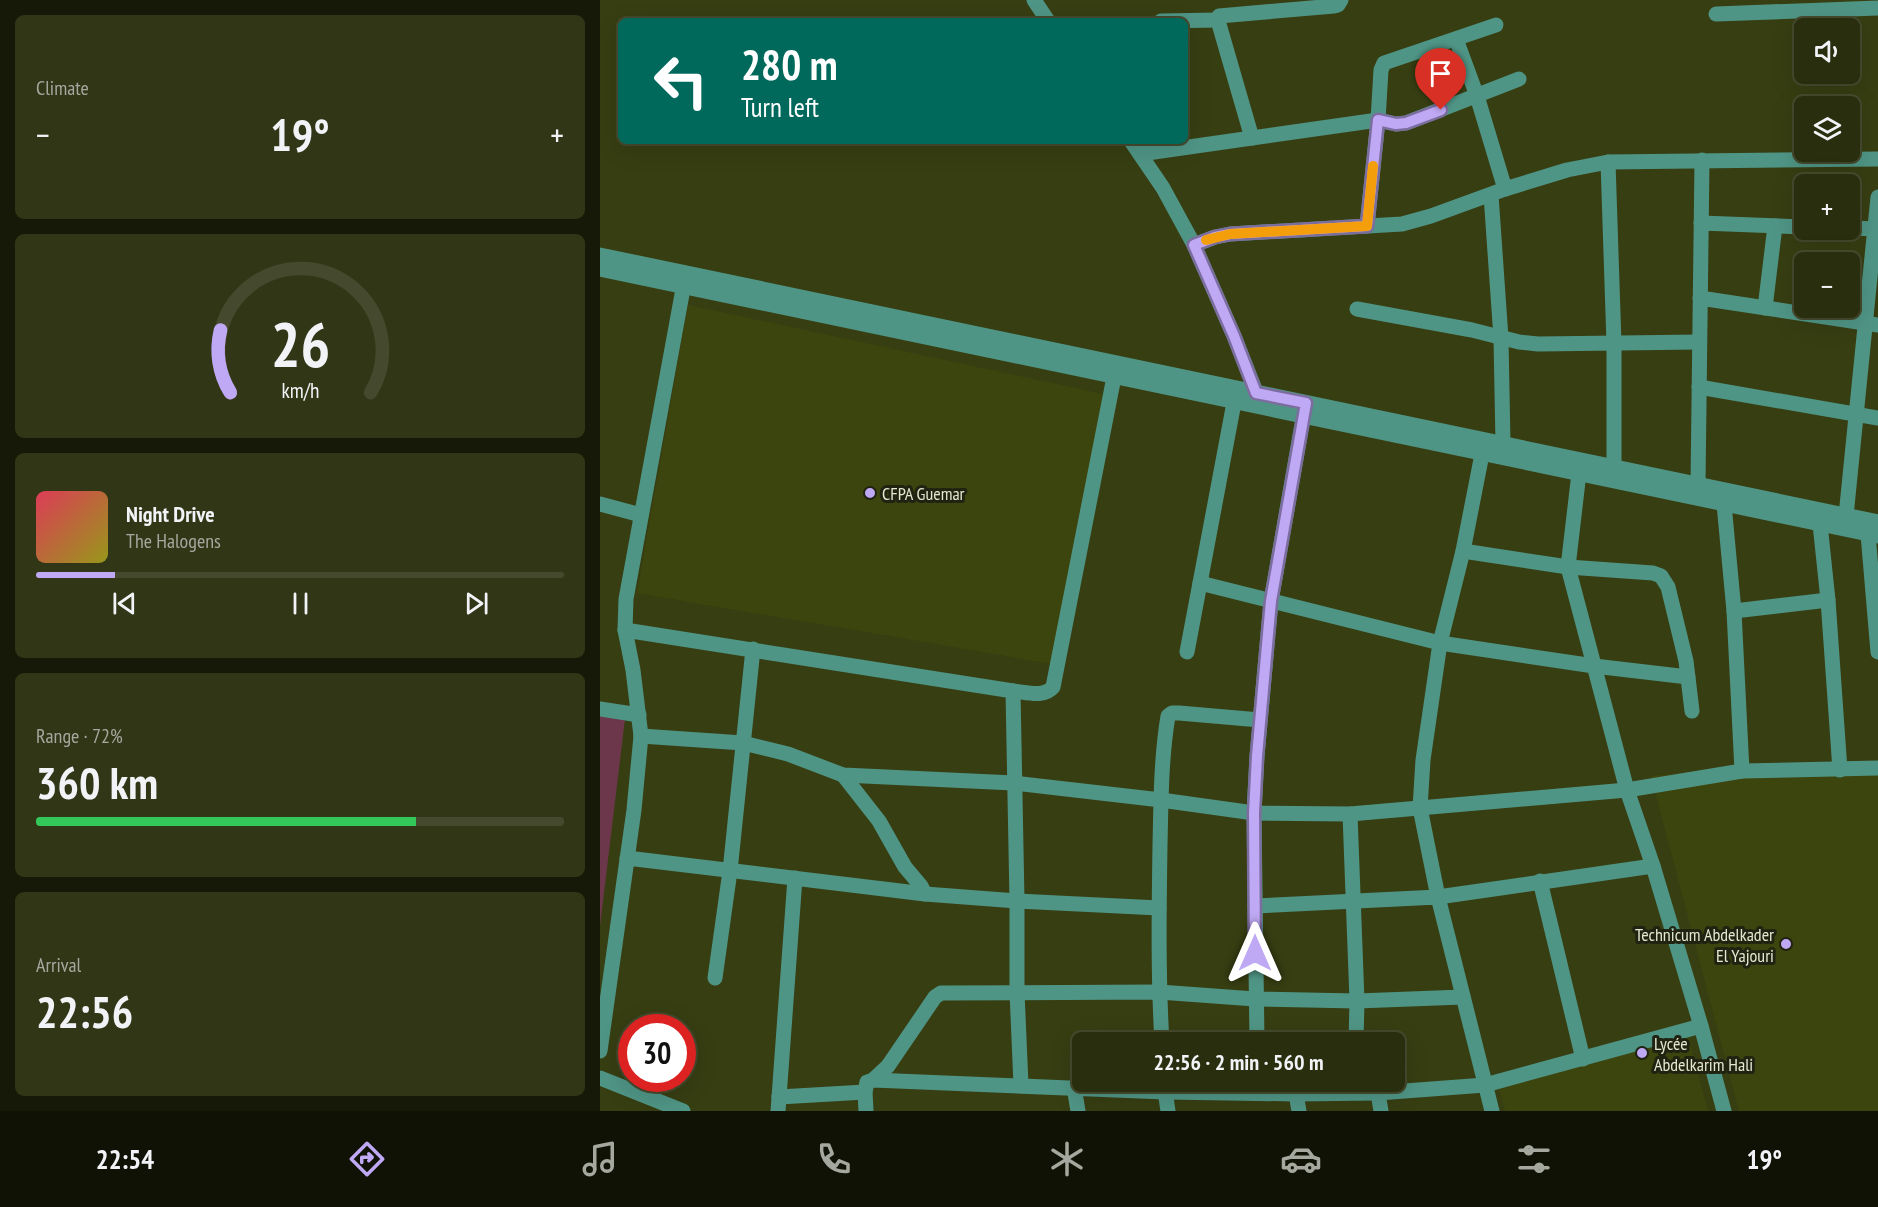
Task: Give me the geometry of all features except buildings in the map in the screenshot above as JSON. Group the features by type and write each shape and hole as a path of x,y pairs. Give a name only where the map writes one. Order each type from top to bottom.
{"street":[{"path":"1034,0 1046,18"},
{"path":"1252,138 1218,20 1220,15 1334,6 1338,5 1341,0"},
{"path":"1716,14 1878,8"},
{"path":"1188,21 1218,20"},
{"path":"1367,226 1381,70 1384,63 1496,25"},
{"path":"1456,39 1477,96 1498,192 1503,444"},
{"path":"1188,143 1252,138 1378,120 1396,124 1406,123 1519,79"},
{"path":"1175,144 1136,147 1163,188 1194,245 1256,393"},
{"path":"1194,245 1230,234 1416,221 1573,168 1608,162 1878,159"},
{"path":"1698,484 1702,160"},
{"path":"1608,162 1614,344 1614,466"},
{"path":"1846,516 1857,414 1872,324 1878,197"},
{"path":"1701,223 1794,227"},
{"path":"1766,308 1775,226"},
{"path":"1860,228 1876,229"},
{"path":"600,255 684,280 1114,377 1235,395 1256,393 1305,409"},
{"path":"600,269 684,280 1484,447 1579,473 1724,504 1820,524 1875,530"},
{"path":"600,1051 602,1022 634,810 641,736 633,670 625,630 626,599 684,280"},
{"path":"1700,298 1872,324"},
{"path":"1357,309 1547,345 1699,342"},
{"path":"625,630 1013,691 1043,694 1049,692 1053,687 1114,377"},
{"path":"1699,387 1878,418"},
{"path":"1187,652 1235,395"},
{"path":"1257,1032 1254,813 1260,720 1271,601 1305,409"},
{"path":"1484,447 1503,444 1614,466 1846,516 1875,530"},
{"path":"1484,447 1463,551 1440,643 1423,760 1420,808 1438,897 1492,1111"},
{"path":"1579,473 1568,567 1627,790 1653,866 1724,1111"},
{"path":"600,504 641,515"},
{"path":"1724,504 1734,611 1742,771"},
{"path":"1820,524 1828,600 1840,770"},
{"path":"1875,530 1878,652"},
{"path":"1463,551 1568,567 1653,573 1661,576 1668,587 1686,661 1692,711"},
{"path":"1200,583 1440,643 1594,666 1688,677"},
{"path":"1734,611 1828,600"},
{"path":"715,978 730,871 753,649"},
{"path":"1013,691 1017,992 1021,1085"},
{"path":"600,709 639,715"},
{"path":"1161,1032 1159,992 1161,800 1168,716 1172,713 1179,713 1260,720"},
{"path":"641,736 743,743 788,754 843,775 1014,783 1254,813 1350,814 1627,790 1742,771 1878,768"},
{"path":"843,775 879,821 925,894"},
{"path":"1350,814 1356,1032"},
{"path":"627,858 925,894 1159,908"},
{"path":"1255,906 1438,897 1653,866"},
{"path":"795,878 778,1104 869,1086 1072,1087"},
{"path":"1540,881 1583,1059"},
{"path":"866,1111 869,1086 888,1066 938,995 942,993 1159,992 1256,999 1357,1001 1463,997"},
{"path":"1374,1092 1485,1084 1701,1026"},
{"path":"600,1078 683,1111"},
{"path":"1075,1092 1078,1111"},
{"path":"1166,1092 1168,1111"},
{"path":"1284,1092 1296,1094 1313,1092"},
{"path":"1378,1093 1381,1111"},
{"path":"1296,1094 1299,1111"}],"shaded area":[{"name":"CFPA Guemar","path":"688,305 1103,394 1053,664 637,593"},
{"path":"600,715 625,719 600,926"},
{"name":"Technicum Abdelkader El Yajouri","path":"1878,763 1878,1111 1739,1111 1651,776 1750,765"},
{"name":"Lycée Abdelkarim Hali","path":"1686,1028 1708,1111 1505,1111 1496,1078"}],"slow traffic":[{"path":"1206,240 1230,234 1367,226 1373,166"}],"place":[{"name":"CFPA Guemar","path":"870,493"},
{"name":"Technicum Abdelkader El Yajouri","path":"1786,944"},
{"name":"Lycée Abdelkarim Hali","path":"1642,1053"}],"route":[{"path":"1255,953 1254,813 1271,601 1306,403 1256,393 1194,245 1230,234 1367,226 1378,120 1396,124 1406,123 1441,110"}]}
